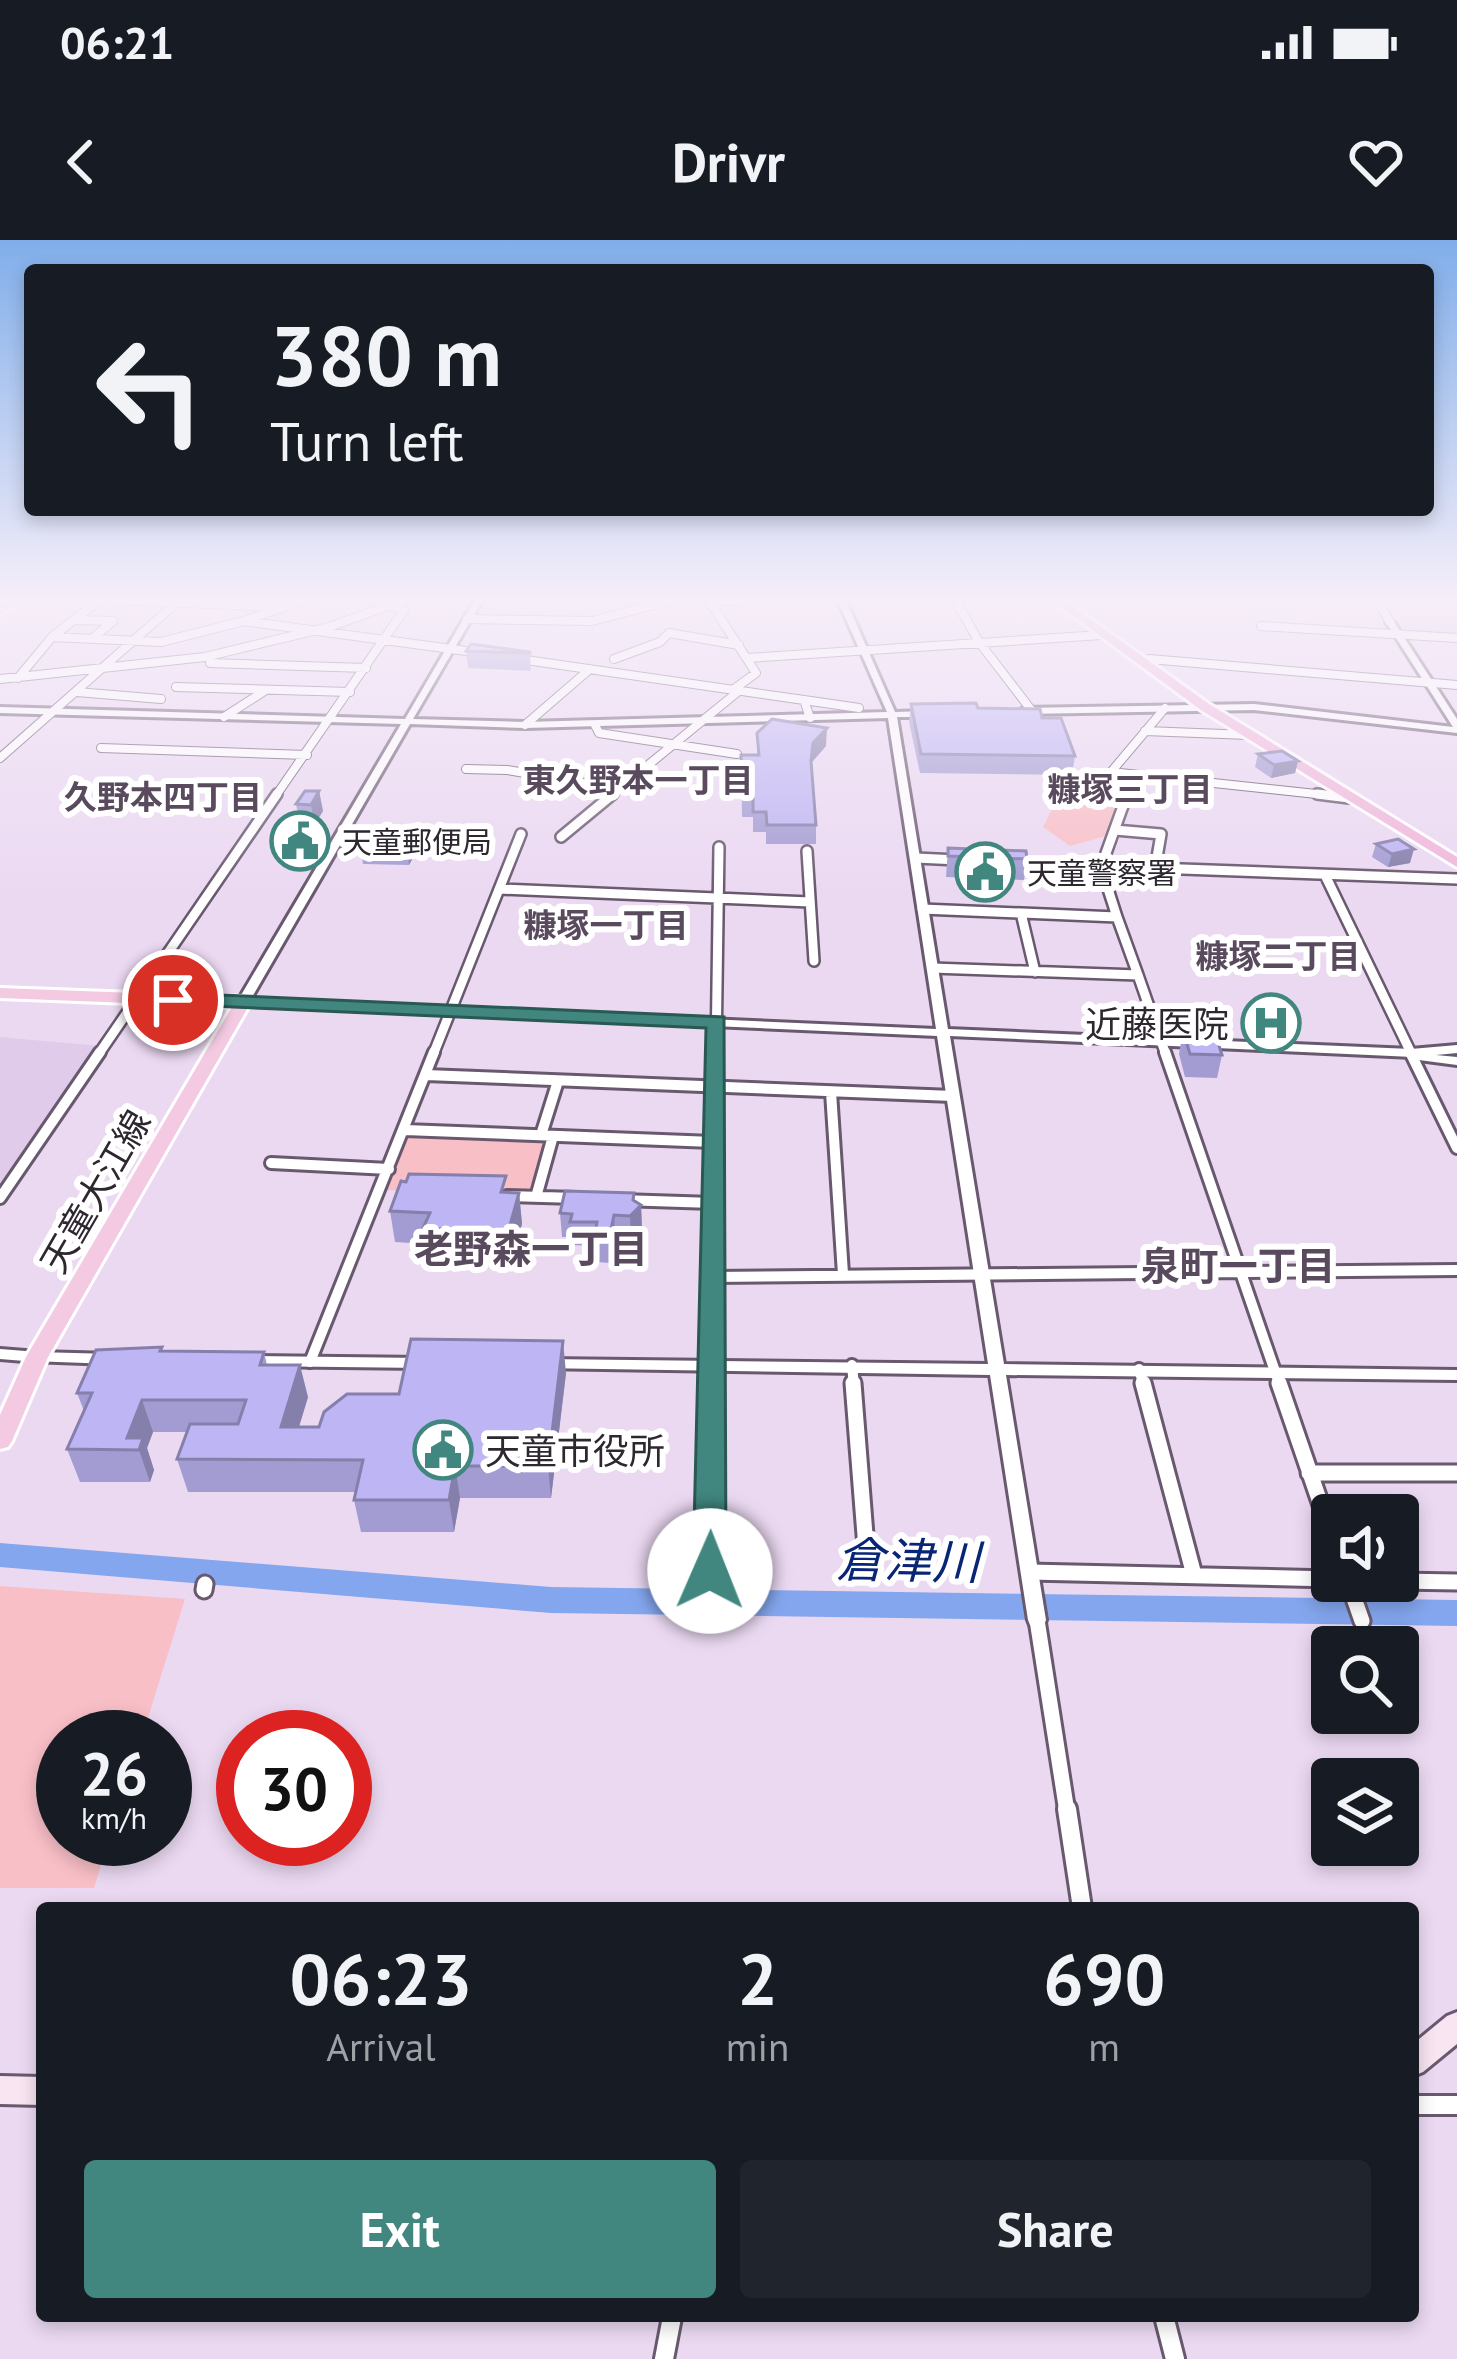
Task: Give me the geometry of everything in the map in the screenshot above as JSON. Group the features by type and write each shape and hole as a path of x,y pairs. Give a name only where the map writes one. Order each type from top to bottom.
{"highway":[{"path":"1194,695 1457,853"},
{"path":"1197,695 1249,735 1457,863"}],"main road":[{"path":"0,993 243,1002"},
{"name":"天童大江線","path":"0,1441 37,1357 243,1002"},
{"path":"1419,2057 1457,2026"},
{"path":"0,2090 36,2091"}],"street":[{"path":"0,758 73,695"},
{"path":"111,695 161,699"},
{"path":"224,717 258,695"},
{"path":"0,1198 348,695"},
{"path":"425,695 243,1002 945,1036 1411,1052 1457,1049"},
{"path":"525,725 560,695"},
{"path":"561,837 732,695"},
{"path":"770,695 860,708"},
{"path":"883,695 892,715 916,858 1081,1902"},
{"path":"1020,695 1032,711"},
{"path":"1436,695 1457,728"},
{"path":"804,700 810,718"},
{"path":"1009,712 1213,707 1457,728"},
{"path":"1111,772 1165,708"},
{"path":"0,710 525,725 939,714"},
{"path":"595,725 599,733 737,754"},
{"path":"1144,731 1249,735"},
{"path":"101,748 307,755"},
{"path":"466,769 507,770 619,789"},
{"path":"1111,772 1349,798"},
{"path":"1111,772 1122,799 1101,867 1317,1494"},
{"path":"1115,830 1161,834 1154,869"},
{"path":"310,1361 521,834"},
{"path":"710,1571 719,847"},
{"path":"807,851 814,961"},
{"path":"916,858 978,861"},
{"path":"999,862 1457,879"},
{"path":"1325,875 1457,1148"},
{"path":"500,889 810,902"},
{"path":"922,910 1117,917"},
{"path":"1021,914 1035,972"},
{"path":"932,968 1138,975"},
{"path":"1411,1052 1457,1061"},
{"path":"426,1075 953,1096"},
{"path":"536,1197 558,1081"},
{"path":"831,1092 843,1274"},
{"path":"405,1130 713,1142"},
{"path":"271,1162 389,1169"},
{"path":"380,1191 402,1192"},
{"path":"491,1196 713,1203"},
{"path":"712,1276 1457,1270"},
{"path":"0,1354 132,1359"},
{"path":"223,1361 452,1363"},
{"path":"523,1364 1457,1375"},
{"path":"852,1365 868,1573"},
{"path":"1139,1369 1194,1576"},
{"path":"1309,1473 1457,1473"},
{"path":"1030,1576 1311,1579"},
{"path":"1419,1581 1457,1582"},
{"path":"1356,1602 1363,1621"},
{"path":"1419,2105 1457,2105"},
{"path":"664,2359 671,2322"},
{"path":"1166,2322 1175,2359"}],"shaded area":[{"path":"1076,773 1106,775 1118,807 1106,836 1070,846 1043,827 1056,801 1054,789"},
{"path":"0,1037 101,1046 0,1191"},
{"path":"407,1131 550,1137 534,1196 382,1190"},
{"path":"0,1586 185,1599 150,1710 36,1710 36,1866 101,1866 94,1888 0,1888"}],"building":[{"path":"976,703 978,708 1040,709 1042,718 1061,718 1075,756 921,754 911,704"},
{"path":"772,719 827,728 813,743 816,825 767,825 766,812 753,812 753,798 742,798 741,755 759,755 757,733"},
{"path":"1282,751 1298,761 1274,765 1258,754"},
{"path":"305,791 319,791 311,805 296,804"},
{"path":"367,831 413,832 407,845 360,844"},
{"path":"1398,839 1414,849 1392,854 1376,844"},
{"path":"948,848 1026,851 1027,859 948,856"},
{"path":"1183,1031 1215,1033 1222,1055 1190,1054"},
{"path":"409,1174 506,1176 501,1192 519,1193 508,1232 423,1228 430,1213 390,1211 401,1181 406,1182"},
{"path":"565,1191 634,1193 633,1200 641,1205 630,1216 614,1215 609,1239 594,1239 597,1222 570,1222 572,1214 560,1213"},
{"path":"411,1339 563,1341 548,1466 455,1466 449,1500 354,1500 363,1460 177,1459 190,1424 238,1424 246,1400 142,1400 127,1438 143,1438 139,1450 67,1449 92,1393 77,1393 96,1350 162,1347 160,1351 264,1352 260,1365 300,1365 281,1427 319,1427 324,1412 347,1394 399,1394"}],"waterway":[{"name":"倉津川","path":"0,1555 551,1600 1457,1613"}],"place":[{"name":"天童郵便局","path":"300,841"},
{"name":"天童警察署","path":"985,872"},
{"name":"近藤医院","path":"1271,1023"},
{"name":"天童市役所","path":"443,1450"}],"district":[{"name":"東久野本一丁目","path":"638,779"},
{"name":"糠塚三丁目","path":"1130,788"},
{"name":"久野本四丁目","path":"163,796"},
{"name":"糠塚一丁目","path":"606,924"},
{"name":"糠塚二丁目","path":"1278,955"},
{"name":"老野森一丁目","path":"531,1248"},
{"name":"泉町一丁目","path":"1238,1265"}],"route":[{"path":"173,1000 717,1022 710,1571"}]}
